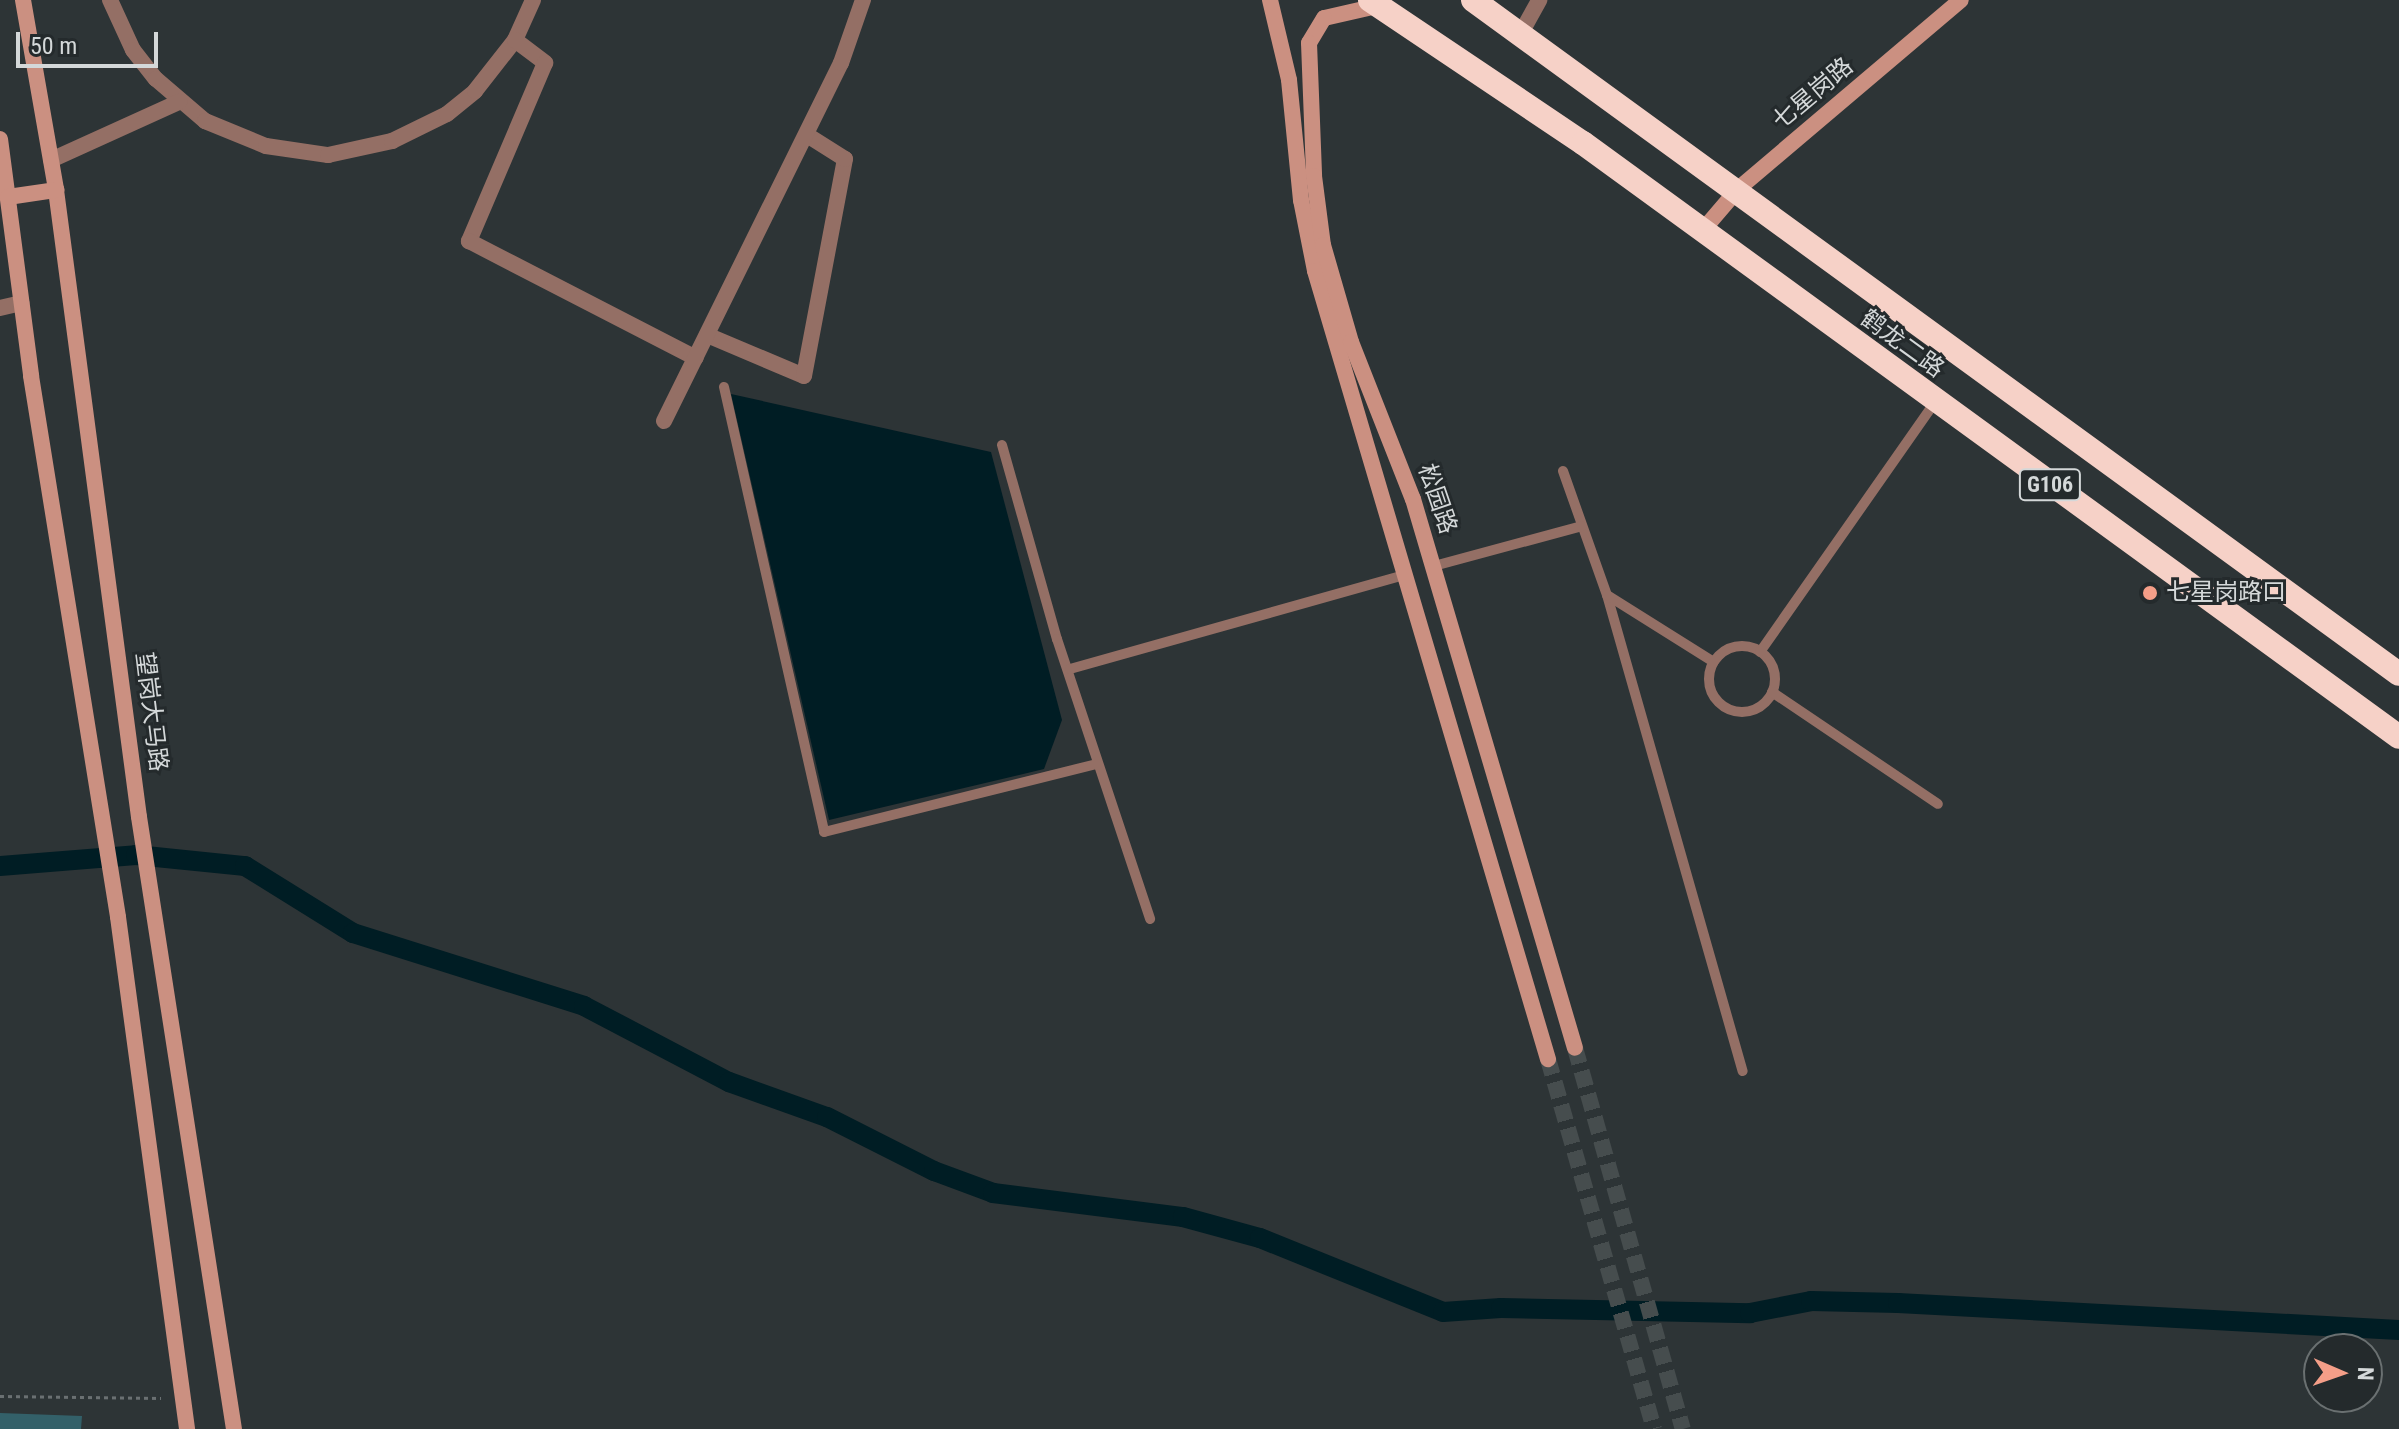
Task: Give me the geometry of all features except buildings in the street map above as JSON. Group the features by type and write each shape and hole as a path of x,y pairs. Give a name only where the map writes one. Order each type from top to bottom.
{"highway":[{"name":"鹤龙二路","path":"1473,0 1738,189 2399,674"},
{"name":"鹤龙二路","path":"1373,3 1703,230 1935,402 2399,737"}],"street":[{"name":"望岗大马路","path":"23,0 56,190 139,817 234,1429"},
{"path":"110,0 133,50 179,102 215,126 266,146 328,155 361,149 413,133 447,114 475,91 515,40 533,0"},
{"path":"664,421 807,135 863,0"},
{"name":"松园路","path":"1270,0 1289,80 1301,200 1315,271 1548,1059"},
{"path":"1521,33 1539,0"},
{"name":"七星岗路","path":"1703,230 1738,189 1961,0"},
{"name":"松园路","path":"1373,3 1324,18 1309,43 1317,205 1340,312 1434,566 1575,1048"},
{"path":"515,40 545,63 469,241 696,358"},
{"path":"51,160 179,102"},
{"path":"707,335 804,376 845,159 807,135"},
{"path":"0,139 21,303 118,917 187,1429"},
{"path":"5,190 56,190"},
{"path":"0,308 21,303"}],"lane":[{"path":"724,387 824,832 1097,764"},
{"path":"1760,652 1935,402"},
{"path":"1002,445 1057,639 1070,669 1097,764 1150,919"},
{"path":"1563,471 1607,595 1743,1071"},
{"path":"1434,566 1582,526"},
{"path":"1070,669 1407,574"},
{"path":"1607,595 1714,662"},
{"path":"1730,648 1760,652 1773,670 1772,692 1757,709 1725,708 1712,692 1714,662 1730,648"},
{"path":"1772,692 1938,804"}],"path":[{"path":"0,1396 161,1398"}],"water":[{"path":"731,394 991,452 1062,720 1044,769 829,820"}],"waterway":[{"path":"0,866 136,855 245,866 353,933 584,1006 729,1082 827,1117 934,1171 993,1193 1183,1217 1260,1238 1443,1312 1501,1308 1750,1313 1811,1301 2399,1330"}],"tunnel":[{"path":"1575,1048 1683,1429"},
{"path":"1548,1059 1654,1429"}],"place":[{"name":"七星岗路口","path":"2150,593"}]}
